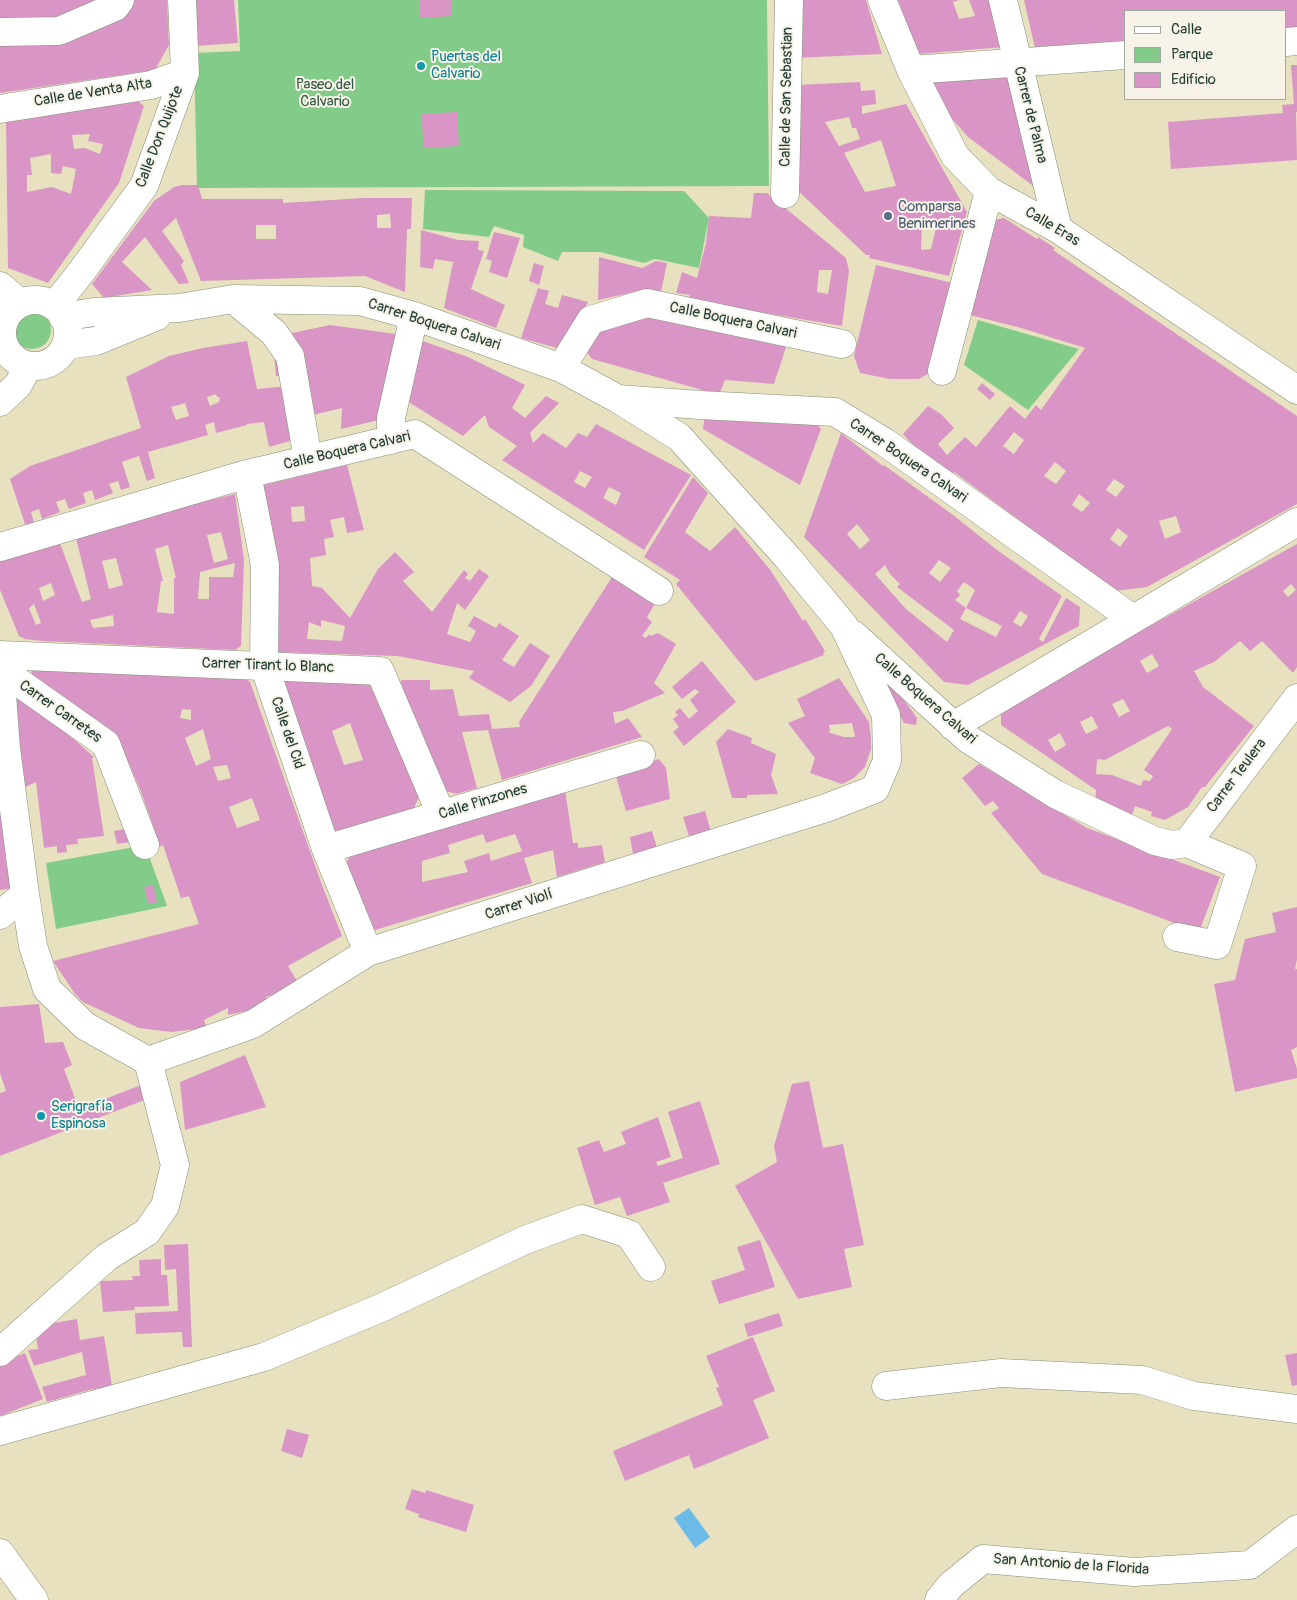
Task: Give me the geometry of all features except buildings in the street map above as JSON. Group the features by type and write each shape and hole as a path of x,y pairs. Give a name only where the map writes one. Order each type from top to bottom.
{"street":[{"path":"0,32 59,31 115,7 120,0"},
{"name":"Calle Don Quijote","path":"58,311 79,276 144,186 185,73 182,0"},
{"name":"Calle de San Sebastian","path":"785,194 789,0"},
{"name":"Calle Eras","path":"882,0 911,70 955,156 989,191 1058,229 1297,390"},
{"name":"Carrer de Palma","path":"1003,0 1058,229"},
{"path":"911,70 1124,54"},
{"name":"Calle de Venta Alta","path":"0,109 151,86 185,73"},
{"path":"942,371 989,191"},
{"path":"0,286 20,304"},
{"path":"233,299 274,333 290,356 308,459"},
{"name":"Carrer Boquera Calvari","path":"179,308 233,299 360,301 414,316 561,368 618,399 678,437 787,557 844,626 886,715 887,761"},
{"path":"58,311 68,330 66,345 62,353 55,360 38,367 28,366 18,363 2,349 2,328 5,317 20,304 37,300 58,311 94,312 179,308"},
{"name":"Calle Boquera Calvari","path":"561,368 591,320 647,303 842,344"},
{"path":"66,345 96,341 179,308"},
{"path":"391,440 391,418 414,316"},
{"path":"0,402 18,385 28,366"},
{"name":"Carrer Boquera Calvari","path":"618,399 835,412 886,443 1133,619"},
{"name":"Calle Boquera Calvari","path":"0,547 247,474 415,434 659,591"},
{"name":"Calle del Cid","path":"247,474 265,566 264,665 326,849 368,952"},
{"path":"953,726 1297,522"},
{"name":"Calle Boquera Calvari","path":"844,626 968,739 1055,794 1155,841 1179,844 1242,866 1217,945 1177,937"},
{"name":"Carrer Tirant lo Blanc","path":"0,655 380,670 441,814"},
{"name":"Carrer Carretes","path":"0,669 12,896 33,946 47,989 85,1026 148,1060"},
{"name":"Carrer Carretes","path":"0,669 106,744 145,845"},
{"name":"Carrer Teulera","path":"1179,844 1297,698"},
{"name":"Calle Pinzones","path":"326,849 640,755"},
{"name":"Carrer Violí","path":"148,1060 253,1024 368,952 826,808 875,789 887,761"},
{"path":"0,915 12,896"},
{"path":"0,1352 108,1257 148,1232 165,1206 175,1164 148,1060"},
{"path":"0,1431 264,1356 383,1306 525,1240 582,1219 629,1234 652,1267"},
{"path":"886,1386 1001,1373 1142,1380 1194,1396 1297,1409"},
{"name":"San Antonio de la Florida","path":"939,1600 952,1584 983,1559 1134,1572 1250,1564 1297,1529"},
{"path":"0,1553 34,1600"}],"green space":[{"name":"Paseo del Calvario","path":"238,0 767,0 769,186 197,188 194,53 240,51"},
{"path":"425,190 684,191 709,218 699,268 655,259 644,263 600,252 562,252 558,261 523,247 524,235 494,226 489,237 423,229"},
{"path":"32,311 46,316 51,330 46,344 32,349 18,344 13,330 18,316"},
{"path":"978,320 1079,349 1028,410 964,365"},
{"path":"145,845 167,906 56,929 46,863"}],"water":[{"path":"689,1508 710,1537 695,1548 674,1518"}],"place":[{"name":"Puertas del Calvario","path":"421,66"},
{"name":"Comparsa Benimerines","path":"888,216"},
{"name":"Serigrafía Espinosa","path":"41,1116"}]}
